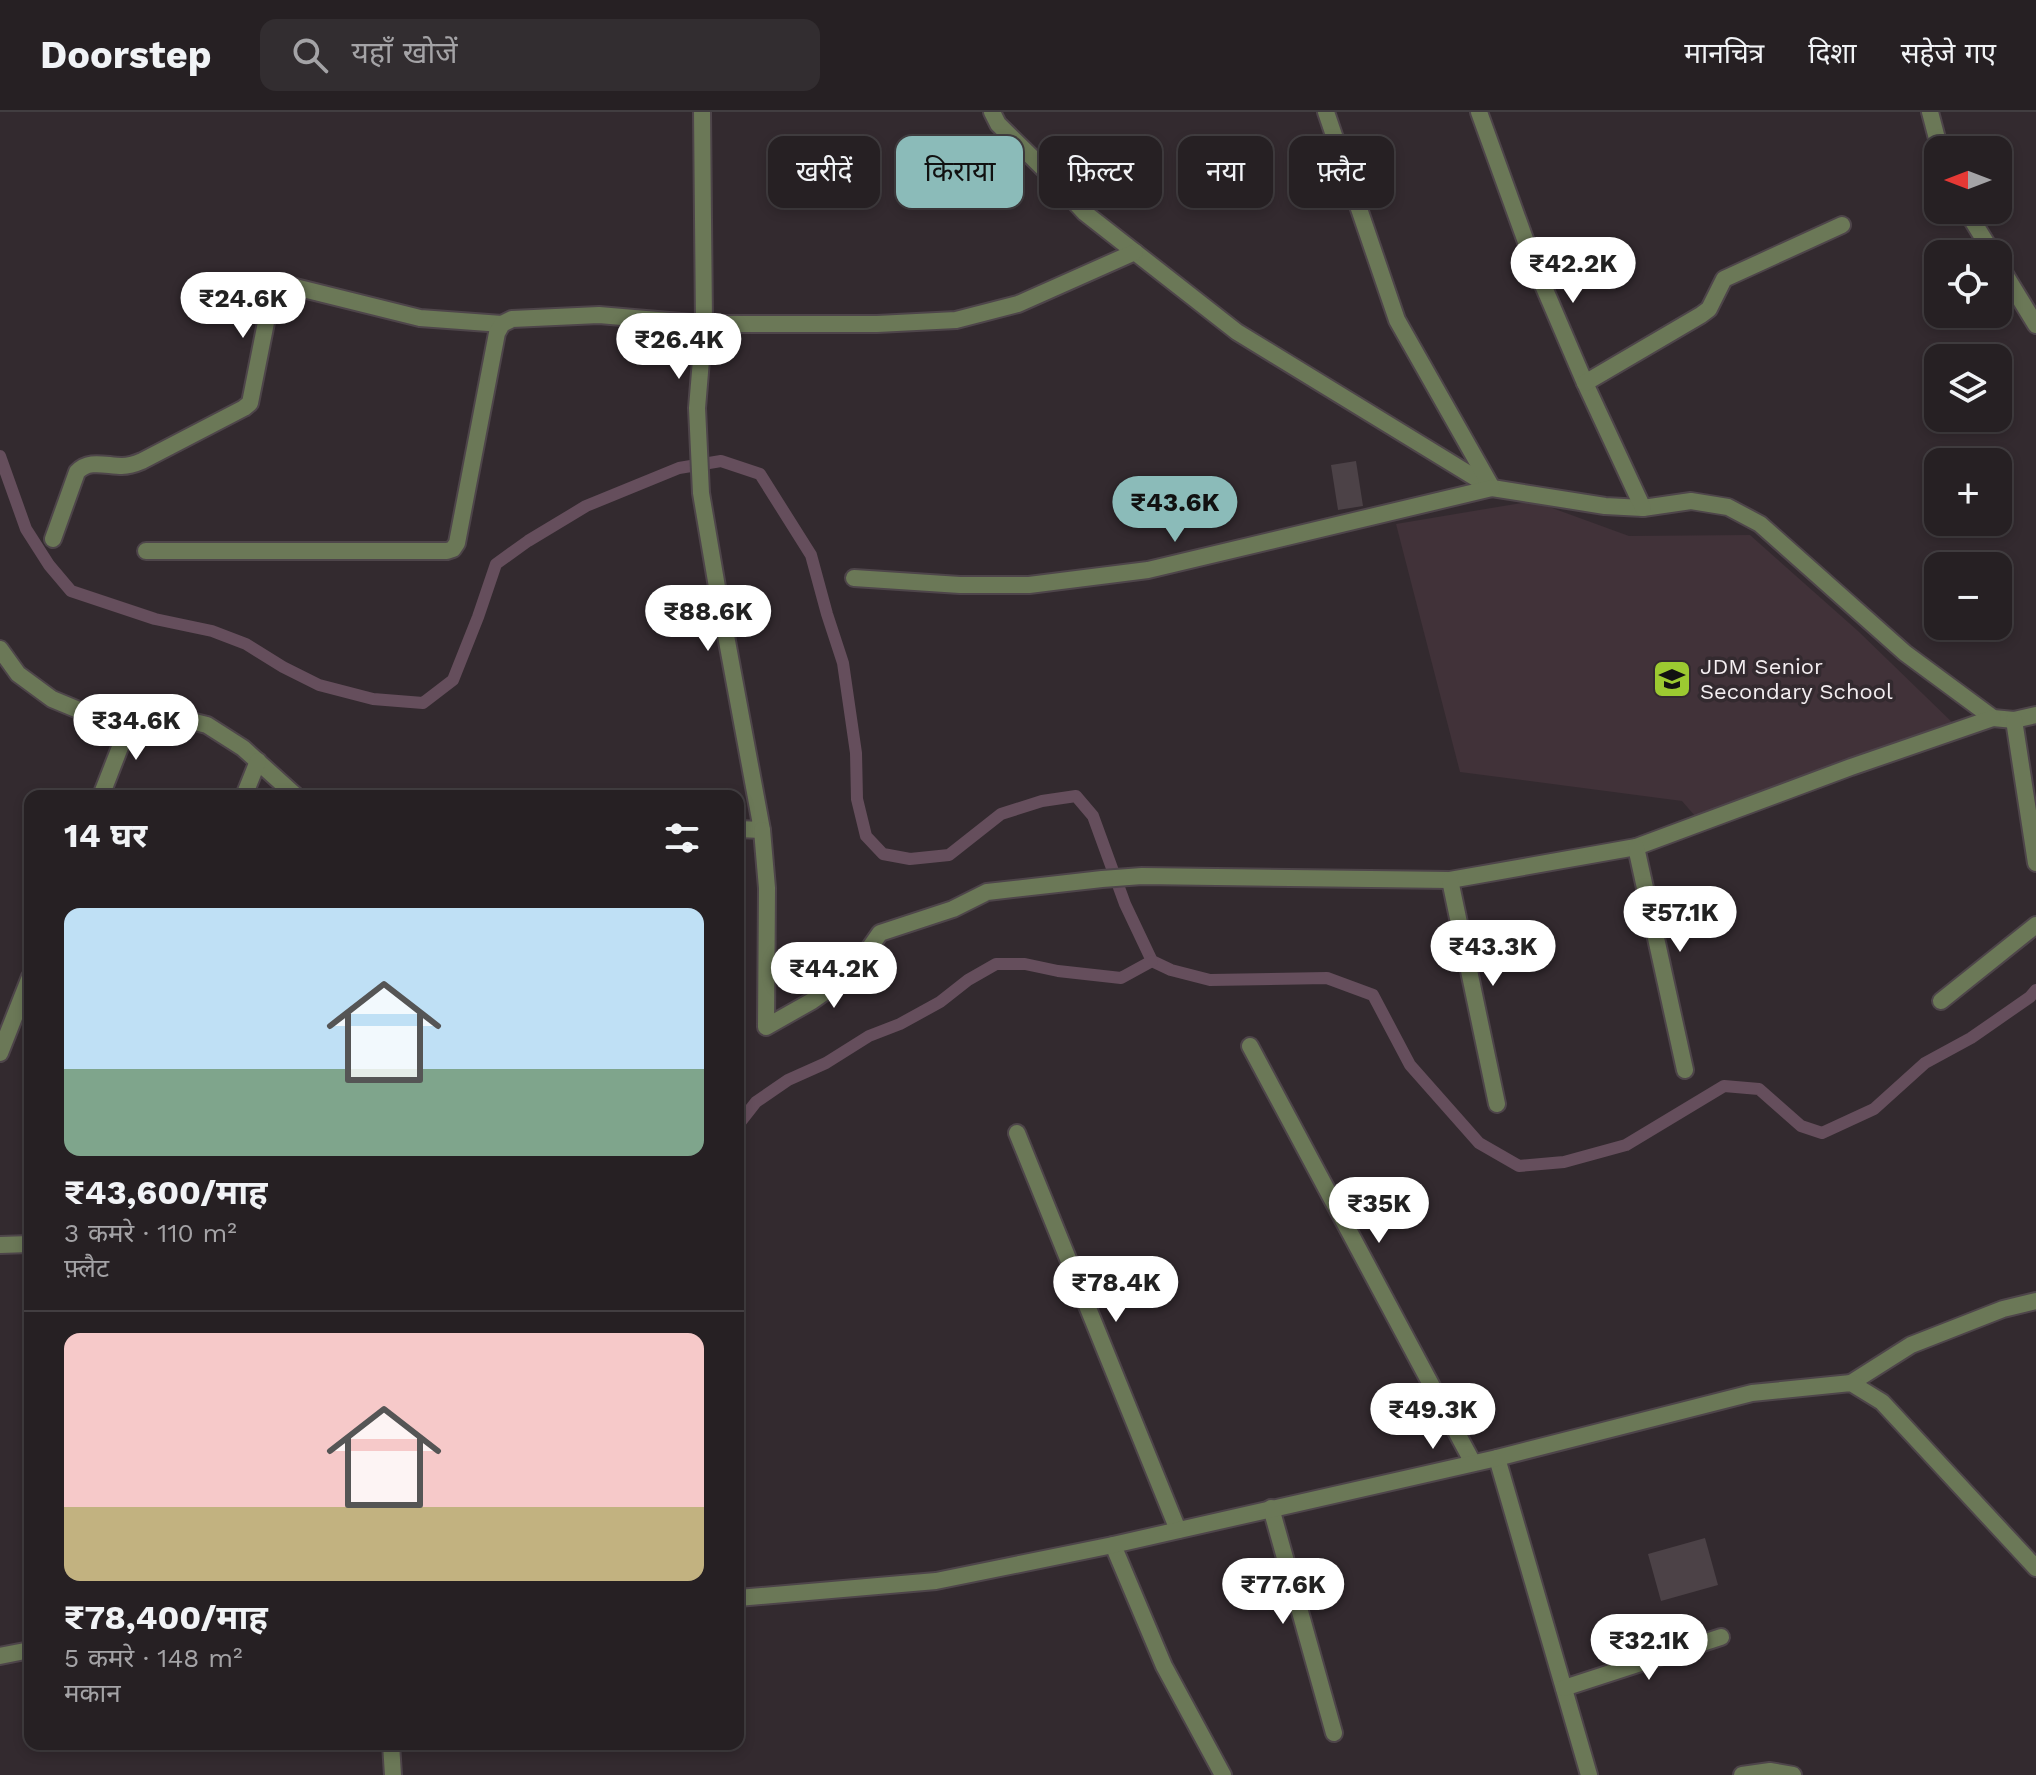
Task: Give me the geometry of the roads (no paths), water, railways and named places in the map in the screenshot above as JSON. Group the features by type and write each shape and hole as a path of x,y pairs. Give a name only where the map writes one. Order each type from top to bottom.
{"street":[{"path":"702,112 704,324 697,408 701,493 762,830 767,888 766,1027 812,1001 852,973 880,933 953,909 987,892 1142,876 1450,880 1636,847 1993,718 2014,720 2036,715"},
{"path":"992,112 998,124 1085,213 1237,332 1492,488 1605,506 1643,508 1691,501 1728,507 1760,524 1905,653 1993,718"},
{"path":"1326,112 1397,320 1492,488"},
{"path":"1479,112 1534,264 1643,508"},
{"path":"1930,112 1936,136"},
{"path":"1585,383 1701,315 1709,309 1724,279 1842,225"},
{"path":"53,539 77,472 83,466 92,463 130,465 142,461 250,403 272,292 276,286 283,284 420,318 502,324 512,319 599,315 704,324 877,324 956,320 1018,304 1135,252"},
{"path":"2012,286 2036,325"},
{"path":"146,551 453,549 457,543 497,333 502,324"},
{"path":"854,578 960,585 1029,585 1148,570 1492,488"},
{"path":"0,649 18,674 52,699 81,711 162,714 207,725 243,748 289,790"},
{"path":"103,790 133,714"},
{"path":"2014,720 2036,863"},
{"path":"246,790 258,761"},
{"path":"744,829 762,830"},
{"path":"1636,847 1685,1070"},
{"path":"1450,880 1497,1104"},
{"path":"1941,1001 2036,925"},
{"path":"0,1053 24,992"},
{"path":"1250,1046 1473,1463"},
{"path":"1017,1133 1178,1530"},
{"path":"0,1245 24,1244"},
{"path":"744,1597 936,1581 1113,1545 1497,1458 1752,1393 1851,1383 1911,1345 2003,1309 2036,1301"},
{"path":"1851,1383 1882,1402 2036,1568"},
{"path":"1497,1458 1589,1775"},
{"path":"1271,1508 1334,1733"},
{"path":"1113,1545 1164,1666 1223,1775"},
{"path":"1564,1688 1721,1637"},
{"path":"0,1656 24,1651"},
{"path":"391,1750 393,1775"},
{"path":"1742,1775 1770,1771 1793,1775"}],"waterway":[{"path":"0,456 26,529 49,565 71,591 155,619 212,631 246,644 319,685 373,699 423,703 453,680 496,564 528,541 586,506 679,468 721,461 760,474 811,555 843,663 856,753 857,799 866,836 883,854 910,859 949,855 1001,814 1042,801 1076,796 1093,816 1125,904 1152,961 1171,970 1210,980 1327,978 1373,995 1410,1065 1479,1143 1519,1166 1564,1162 1626,1145 1724,1086 1759,1089 1801,1126 1822,1133 1874,1109 1925,1063 1971,1038 2036,990"},
{"path":"744,1117 756,1102 788,1080 940,1002 968,980 996,964 1025,964 1121,978 1152,961"}],"place":[{"name":"JDM Senior Secondary School","path":"1672,679"}]}
